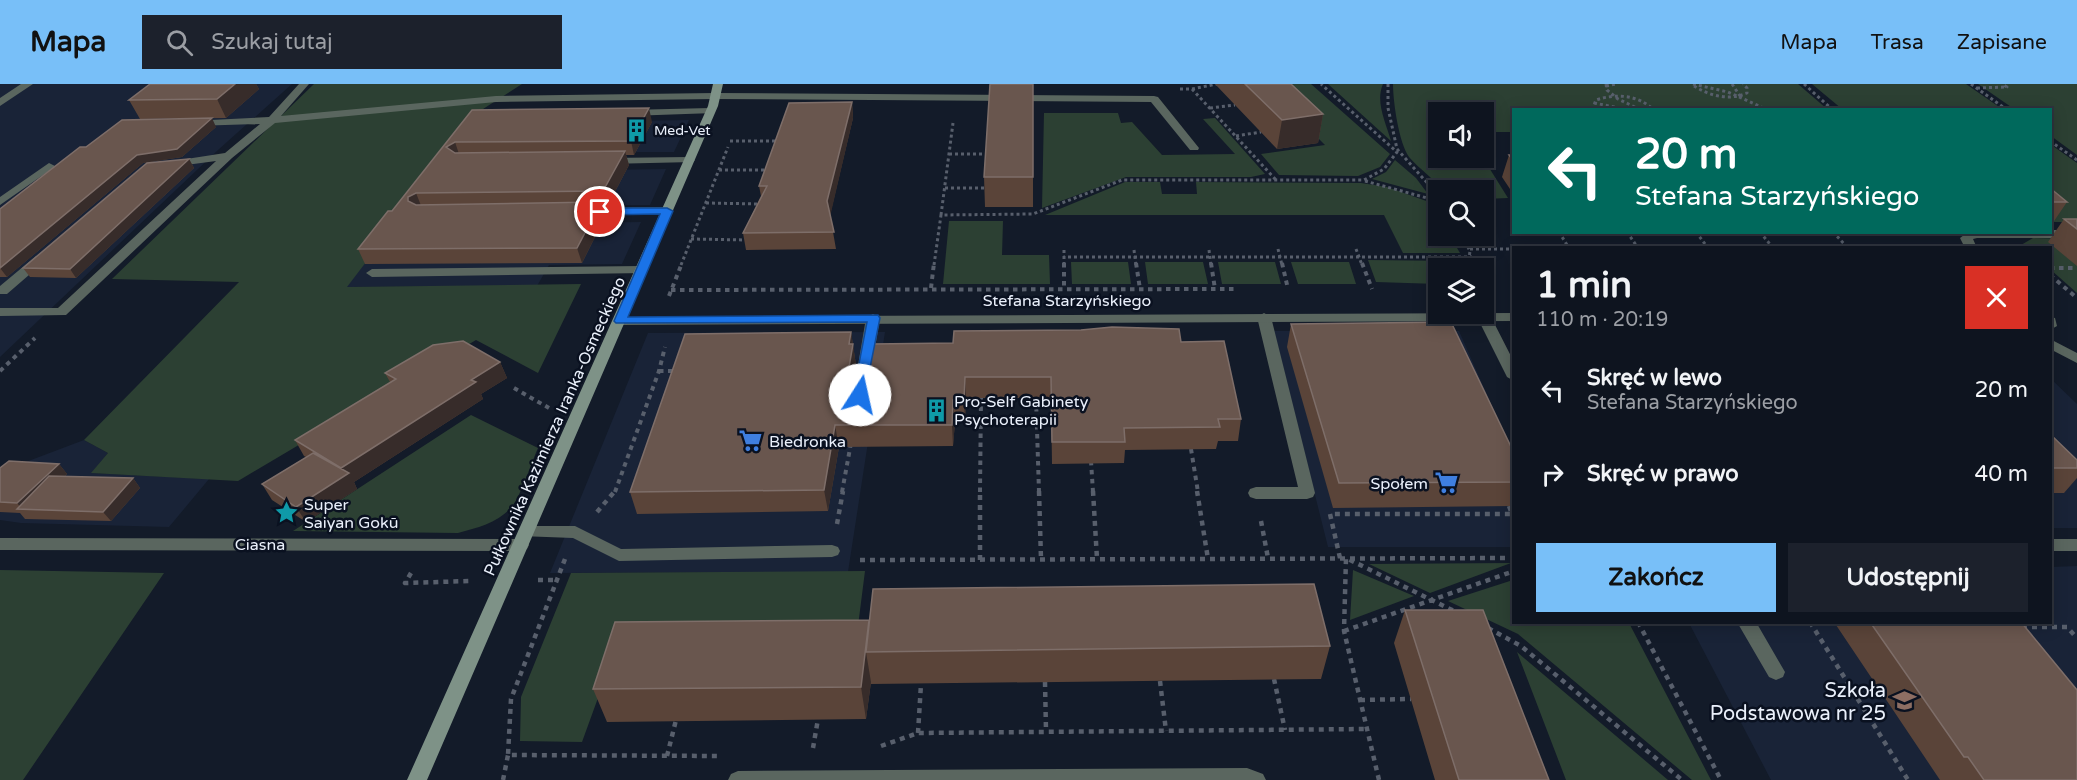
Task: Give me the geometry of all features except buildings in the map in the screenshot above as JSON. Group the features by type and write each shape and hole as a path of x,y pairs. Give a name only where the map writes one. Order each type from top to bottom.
{"street":[{"path":"0,103 28,84"},
{"path":"0,312 61,312 228,156 272,120 304,84"},
{"path":"184,123 240,123 502,99 714,97 1154,99 1194,148"},
{"path":"617,113 714,97"},
{"name":"Pułkownika Kazimierza Iranka-Osmeckiego","path":"417,780 620,321 690,160 714,97"},
{"path":"495,111 502,99"},
{"path":"158,166 228,156"},
{"path":"598,161 690,160"},
{"path":"0,202 49,166"},
{"path":"563,212 667,211"},
{"path":"1970,246 1966,238 1975,234 2077,234"},
{"path":"2,291 48,252"},
{"path":"372,273 642,270"},
{"path":"1256,493 1307,493 1264,317"},
{"name":"Stefana Starzyńskiego","path":"620,321 1428,317"},
{"name":"Stefana Starzyńskiego","path":"1494,317 1512,317"},
{"path":"860,395 873,318"},
{"path":"1488,324 1512,373"},
{"path":"2052,344 2077,359"},
{"path":"575,532 619,555 832,551"},
{"name":"Ciasna","path":"0,544 523,538 575,532"},
{"path":"2052,545 2077,545"},
{"path":"1747,624 1776,672"},
{"path":"738,780 1246,777 1256,780"}],"path":[{"path":"1192,89 1217,84"},
{"path":"1321,84 1428,180"},
{"path":"1364,180 1384,169 1397,152 1386,97 1388,84"},
{"path":"1616,84 1606,85 1608,91 1628,108"},
{"path":"1693,84 1741,97 1764,108"},
{"path":"1693,84 1698,89 1713,95 1741,97 1748,91 1743,84"},
{"path":"1732,84 1741,97"},
{"path":"1804,84 1831,108"},
{"path":"1971,84 2004,108"},
{"path":"1976,88 2007,87 2002,84"},
{"path":"1594,102 1600,98 1613,96 1641,100 1651,108"},
{"path":"931,288 956,98"},
{"path":"1594,102 1624,108"},
{"path":"1594,102 1596,108"},
{"path":"1750,108 1754,103"},
{"path":"1210,108 1235,105"},
{"path":"1235,136 1261,132"},
{"path":"730,141 780,141"},
{"path":"2052,142 2077,158"},
{"path":"949,154 988,154"},
{"path":"719,170 770,170"},
{"path":"941,214 1033,214 1122,180 1364,180 1428,198"},
{"path":"945,188 986,188"},
{"path":"706,203 770,204"},
{"path":"1762,234 1771,246"},
{"path":"1835,234 1846,246"},
{"path":"691,239 758,240"},
{"path":"1064,257 1472,257 1468,246"},
{"path":"1278,249 1288,289 1278,289"},
{"path":"1356,249 1372,289"},
{"path":"1470,249 1512,249"},
{"path":"1064,250 1064,288"},
{"path":"1134,250 1140,288"},
{"path":"1209,250 1215,289"},
{"path":"2052,268 2077,268"},
{"path":"2052,277 2077,298"},
{"path":"671,290 1236,289"},
{"path":"1360,289 1383,289"},
{"path":"0,371 61,312"},
{"path":"659,371 686,370"},
{"path":"514,388 555,411 580,411"},
{"path":"860,395 830,561 1512,558"},
{"path":"980,560 981,398"},
{"path":"1036,398 1041,560"},
{"path":"1191,449 1208,559"},
{"path":"1091,458 1097,559"},
{"path":"1509,506 1512,512"},
{"path":"1340,558 1330,514 1512,514"},
{"path":"1261,523 1268,558"},
{"path":"503,780 508,755 511,699 575,532"},
{"path":"1346,558 1460,614"},
{"path":"1346,558 1344,631 1379,780"},
{"path":"1344,631 1429,599 1512,572"},
{"path":"1639,624 1721,780"},
{"path":"1811,624 1908,780"},
{"path":"1480,625 1521,646 1682,780"},
{"path":"2021,627 2067,627 2077,638"},
{"path":"1274,679 1285,730"},
{"path":"1160,681 1166,731"},
{"path":"1045,682 1046,731"},
{"path":"918,733 921,684"},
{"path":"1360,699 1411,699"},
{"path":"812,757 818,719"},
{"path":"667,756 676,720"},
{"path":"879,746 918,733 1367,729"},
{"path":"508,755 723,756"}],"shaded area":[{"path":"0,84 292,84 218,150 0,357"},
{"path":"483,109 635,109 629,121 689,120 674,152 611,152 602,170 666,169 650,205 582,205 573,223 641,222 622,264 549,265 537,286 346,287"},
{"path":"1274,331 1459,331 1512,452 1512,547 1328,547"},
{"path":"885,332 848,572 550,573 648,333"},
{"path":"2052,380 2077,404 2077,528 2052,528"},
{"path":"84,440 108,453 92,473 209,479 169,527 21,523 0,520 0,473 2,471"},
{"name":"Szkoła Podstawowa nr 25","path":"2077,566 2077,780 1771,780 1690,624 2052,624 2052,567"}],"green space":[{"path":"314,84 522,84 483,109 347,287 581,284 538,373 476,340 238,481 91,473 108,453 84,440 239,282 112,279"},
{"path":"1264,84 1311,84 1390,154 1380,167 1358,176 1279,175 1261,154 1325,145"},
{"path":"1328,84 1383,84 1380,98 1391,141"},
{"path":"1393,84 1798,84 1826,108 1512,108 1512,132 1494,132 1494,102 1428,102 1428,168 1489,168 1508,198 1494,199 1494,180 1433,180 1409,157 1395,111"},
{"path":"1812,84 1966,84 2001,108 1841,108"},
{"path":"1978,84 2077,84 2077,155 2052,137 2052,108 2013,108"},
{"path":"1044,113 1118,113 1121,123 1132,122 1162,155 1235,154 1203,119 1215,118 1265,174 1251,177 1126,177 1042,208"},
{"path":"2052,145 2077,163 2077,222 2052,222"},
{"path":"1395,160 1416,178 1428,194 1372,179 1386,172"},
{"path":"1125,182 1160,182 1162,194 1197,194 1196,182 1361,183 1387,187 1428,202 1428,246 1456,246 1460,253 1403,253 1384,215 1045,215"},
{"path":"949,221 1003,221 1002,255 1049,255 1050,284 943,284"},
{"path":"2033,238 2077,239 2077,293 2052,271 2052,246 2021,245"},
{"path":"1368,260 1428,261 1428,284 1376,282"},
{"path":"1071,262 1128,262 1131,284 1072,284"},
{"path":"1145,262 1203,262 1208,284 1148,284"},
{"path":"1218,262 1275,262 1281,284 1222,284"},
{"path":"1291,262 1349,262 1356,284 1298,284"},
{"path":"471,415 538,448 514,505 499,518 458,533 293,531"},
{"path":"1511,563 1430,593 1369,564"},
{"path":"0,570 164,573 23,780 0,780"},
{"path":"1353,570 1414,596 1350,620"},
{"path":"865,571 858,626 623,629 582,742 520,741 521,697 571,573"},
{"path":"1512,580 1512,624 1630,624 1711,780 1692,780 1518,634 1448,601"},
{"path":"1517,652 1668,780 1566,780"}],"place":[{"name":"Med-Vet","path":"636,130"},
{"name":"Pro-Self Gabinety Psychoterapii","path":"936,410"},
{"name":"Biedronka","path":"751,441"},
{"name":"Społem","path":"1446,483"},
{"name":"Super Saiyan Gokū","path":"286,513"},
{"name":"Szkoła Podstawowa nr 25","path":"1904,701"}],"route":[{"path":"600,212 667,211 620,321 873,318 860,395"}]}
